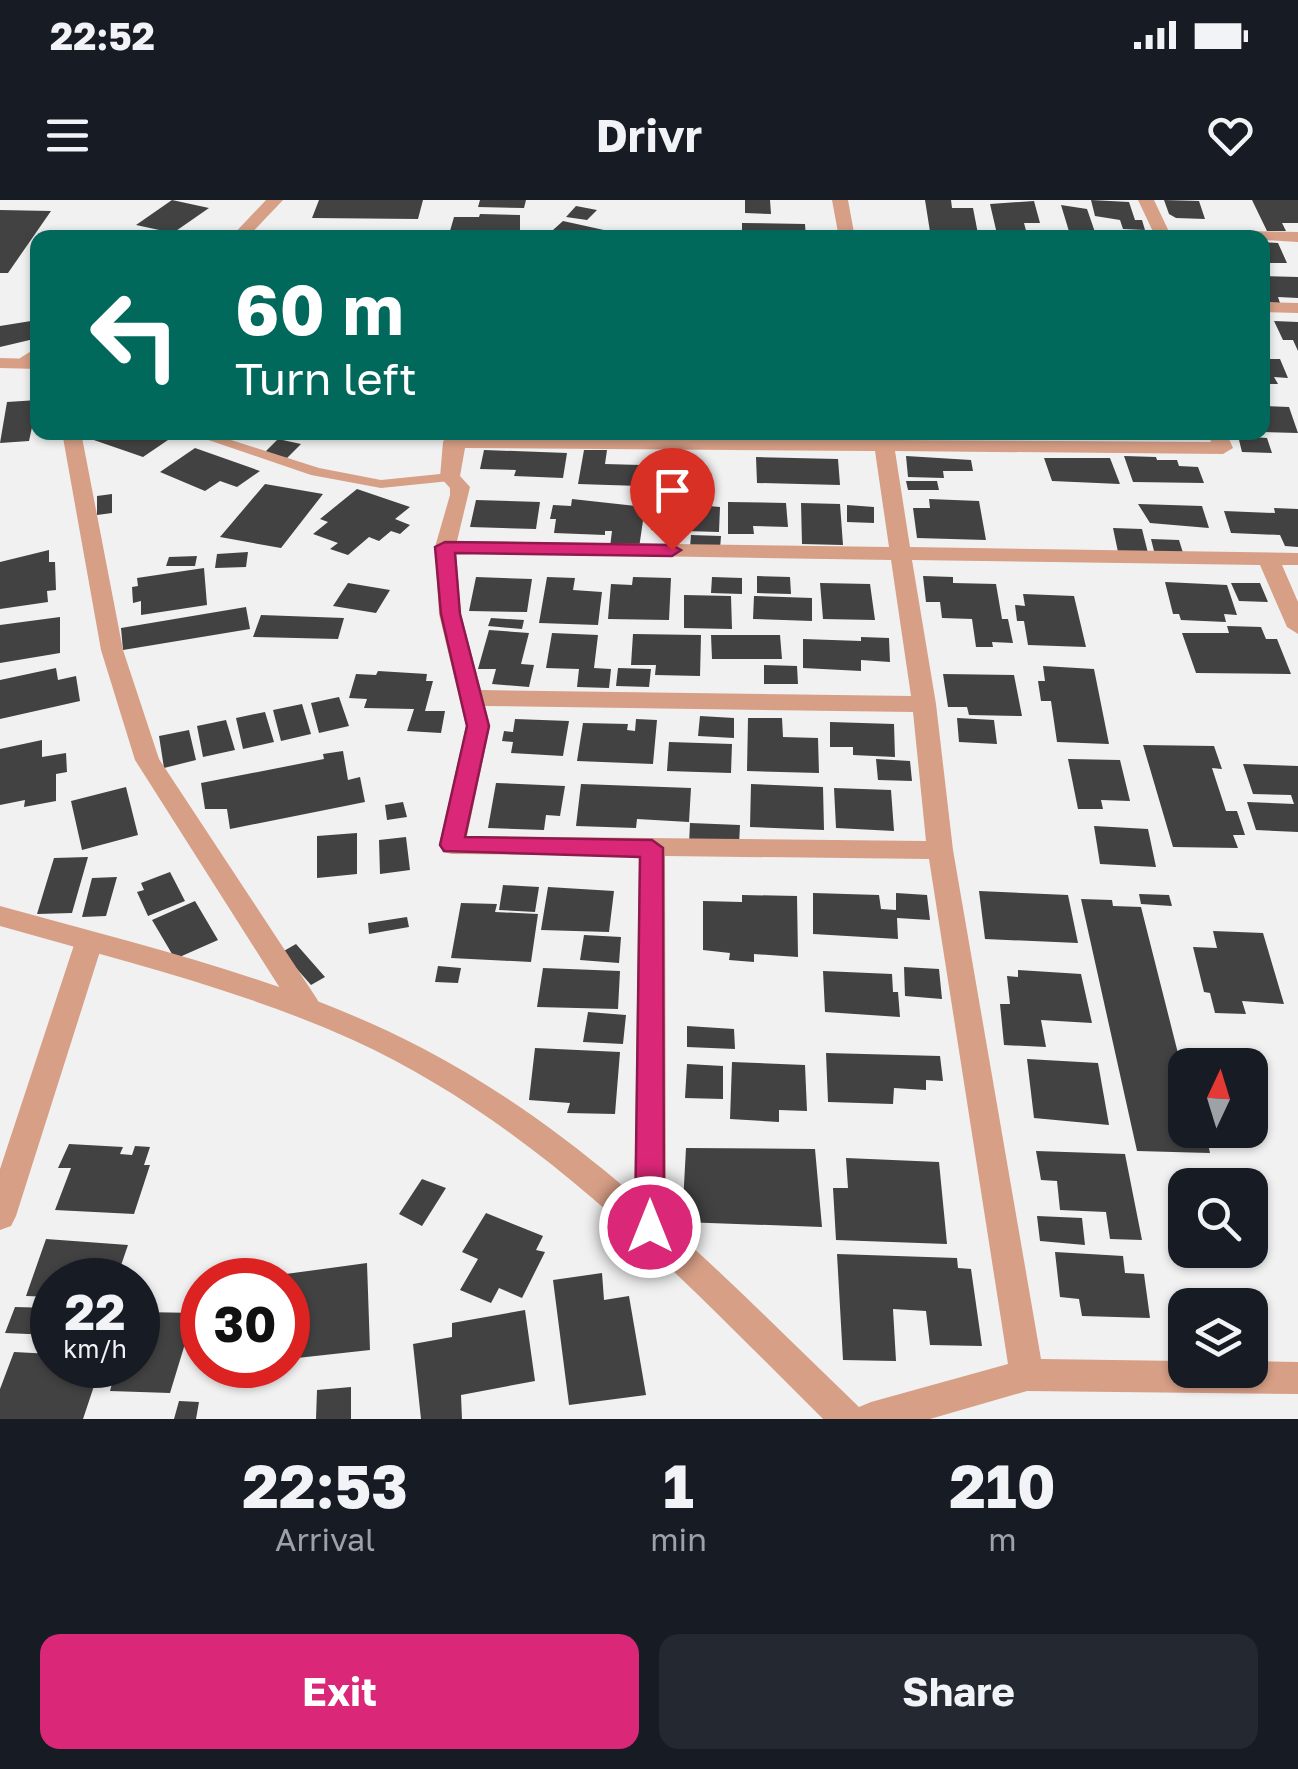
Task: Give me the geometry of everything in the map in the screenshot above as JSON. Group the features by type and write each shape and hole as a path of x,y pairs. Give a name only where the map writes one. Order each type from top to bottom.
{"street":[{"path":"246,230 275,200"},
{"path":"840,200 846,230"},
{"path":"1146,200 1160,230"},
{"path":"1270,236 1298,236"},
{"path":"1270,307 1298,308"},
{"path":"0,363 30,358"},
{"path":"73,440 112,650 147,760 223,874 268,953 307,1007"},
{"path":"456,440 450,477 460,487 460,495 445,547 450,614 478,726 452,845 940,850"},
{"path":"1027,1376 940,850 924,704 883,440 1223,448 1220,440"},
{"path":"445,547 1298,559"},
{"path":"1268,558 1298,627"},
{"path":"470,698 924,704"},
{"path":"650,1227 652,848"},
{"path":"0,916 307,1007 414,1056 500,1108 650,1227 848,1419"},
{"path":"0,1216 89,942"},
{"path":"871,1419 1027,1376 1298,1378"}],"lane":[{"path":"216,440 316,472 381,484 450,477"}],"building":[{"path":"172,200 209,208 177,230 136,225"},
{"path":"319,200 423,200 418,219 312,218"},
{"path":"480,200 526,200 524,208 478,207"},
{"path":"745,200 770,200 771,214 745,213"},
{"path":"925,200 951,200 952,208 973,208 977,230 930,230"},
{"path":"1091,200 1129,202 1135,220 1142,220 1145,230 1123,229 1120,220 1095,216"},
{"path":"1164,200 1199,201 1205,219 1176,218 1169,214"},
{"path":"1252,200 1298,200 1298,223 1282,223 1286,231 1267,230"},
{"path":"1034,201 1040,223 1024,223 1026,230 996,230 990,204"},
{"path":"1061,205 1087,209 1094,230 1069,230"},
{"path":"576,206 597,210 587,220 566,217"},
{"path":"0,210 51,211 38,230 30,230 30,241 8,273 0,273"},
{"path":"520,215 520,230 450,230 454,217"},
{"path":"563,221 604,230 553,230"},
{"path":"742,223 805,224 805,230 742,230"},
{"path":"1270,242 1278,243 1287,263 1270,263"},
{"path":"1270,276 1298,277 1298,298 1278,297 1280,303 1270,302"},
{"path":"30,321 30,340 0,347 0,326"},
{"path":"1274,321 1298,322 1298,351 1293,340 1283,340"},
{"path":"1270,359 1280,359 1288,378 1274,377 1278,384 1270,384"},
{"path":"30,401 29,441 0,443 7,402"},
{"path":"1270,406 1289,407 1298,433 1270,432"},
{"path":"94,440 168,440 143,457"},
{"path":"277,440 301,444 287,458 264,453"},
{"path":"1239,440 1268,440 1272,453 1242,452"},
{"path":"195,448 260,471 237,487 220,481 205,491 160,472"},
{"path":"484,450 567,453 563,478 514,476 516,470 480,469"},
{"path":"584,450 607,450 605,464 641,465 640,486 578,484"},
{"path":"906,456 971,460 973,471 943,471 944,478 908,477"},
{"path":"1124,456 1177,460 1179,466 1198,467 1204,483 1133,482"},
{"path":"756,457 838,459 840,485 757,483"},
{"path":"1044,458 1110,458 1120,484 1052,481"},
{"path":"906,481 937,481 939,490 908,490"},
{"path":"265,484 323,494 281,548 220,537"},
{"path":"357,489 410,507 395,519 410,525 400,534 391,531 379,541 369,537 348,555 330,549 338,543 313,534 328,522 320,519"},
{"path":"112,494 112,513 97,515 97,496"},
{"path":"572,499 645,507 639,548 610,547 612,531 605,531 605,535 554,533 556,519 550,519 553,505 571,506"},
{"path":"929,499 979,501 986,540 917,538 913,508 930,508"},
{"path":"476,500 540,502 536,529 470,527"},
{"path":"653,501 720,507 719,532 651,530"},
{"path":"728,502 786,503 788,527 753,526 754,534 728,534"},
{"path":"801,503 840,504 843,545 802,544"},
{"path":"1138,504 1202,506 1209,528 1150,523"},
{"path":"847,505 874,507 874,523 847,522"},
{"path":"1274,508 1298,509 1298,547 1285,546 1280,535 1231,533 1224,511 1275,513"},
{"path":"1113,528 1142,529 1148,553 1118,552"},
{"path":"691,535 721,536 720,549 690,547"},
{"path":"1151,539 1179,540 1184,556 1155,555"},
{"path":"49,550 49,562 55,562 56,590 47,591 48,602 0,609 0,562"},
{"path":"248,552 246,567 215,568 217,554"},
{"path":"197,556 195,566 166,566 169,557"},
{"path":"204,568 207,605 141,615 141,601 133,603 132,587 138,586 137,578"},
{"path":"757,576 790,577 791,594 757,593"},
{"path":"923,576 953,577 953,583 996,584 1002,619 1008,619 1013,643 992,642 993,647 976,647 972,619 942,618 940,602 926,602"},
{"path":"476,577 532,579 527,612 469,611"},
{"path":"547,577 575,578 573,590 602,592 598,625 539,623"},
{"path":"633,577 671,578 669,620 608,619 611,584 632,585"},
{"path":"712,577 742,578 742,594 711,593"},
{"path":"1165,582 1227,585 1237,615 1224,614 1226,622 1181,620 1179,614 1173,614"},
{"path":"348,583 390,590 376,613 333,606"},
{"path":"820,583 870,584 875,620 823,619"},
{"path":"1231,583 1260,583 1268,602 1239,601"},
{"path":"1023,594 1074,596 1086,647 1028,645 1024,621 1017,621 1015,605 1025,606"},
{"path":"684,595 731,596 732,629 684,628"},
{"path":"754,596 812,598 812,621 753,619"},
{"path":"246,607 250,629 123,650 121,628"},
{"path":"261,615 344,618 338,639 253,637"},
{"path":"60,617 60,653 0,663 0,625"},
{"path":"491,618 524,620 522,629 488,626"},
{"path":"1227,626 1261,627 1266,639 1277,639 1291,674 1196,673 1182,633 1229,633"},
{"path":"489,630 529,633 521,664 534,665 529,687 492,684 496,669 478,669"},
{"path":"552,633 598,635 594,668 611,669 609,688 577,687 579,669 546,668"},
{"path":"633,634 701,635 700,676 655,675 656,665 631,665"},
{"path":"711,635 780,635 782,659 712,659"},
{"path":"861,637 889,638 890,662 861,660 861,671 803,668 803,639 861,641"},
{"path":"764,665 797,666 798,684 764,684"},
{"path":"1043,666 1094,669 1109,744 1057,742 1051,701 1041,701 1038,681 1045,681"},
{"path":"56,668 58,680 76,676 80,701 0,719 0,680"},
{"path":"618,668 651,669 649,687 616,686"},
{"path":"378,671 427,674 426,681 433,681 425,711 445,711 441,733 407,731 414,709 364,708 367,699 349,698 356,674 376,675"},
{"path":"943,674 1014,675 1022,716 969,715 967,707 948,707"},
{"path":"339,697 349,726 319,733 311,703"},
{"path":"302,704 311,734 281,741 273,710"},
{"path":"265,712 274,742 243,749 236,718"},
{"path":"700,716 734,718 734,738 698,736"},
{"path":"748,718 782,718 783,737 818,738 819,773 747,771"},
{"path":"957,718 994,720 997,744 959,742"},
{"path":"515,719 569,721 563,756 511,753 513,742 502,741 504,731 513,732"},
{"path":"636,719 657,720 653,764 577,761 583,723 628,724 627,730 635,731"},
{"path":"226,720 235,750 203,757 197,726"},
{"path":"830,722 894,724 895,757 853,755 853,747 830,747"},
{"path":"189,730 196,760 164,768 159,736"},
{"path":"42,740 42,757 66,753 67,772 56,774 56,801 24,807 25,800 0,805 0,749"},
{"path":"669,742 732,744 731,773 667,771"},
{"path":"1143,745 1214,746 1222,769 1212,768 1226,811 1237,811 1245,835 1233,835 1238,848 1173,847"},
{"path":"343,751 348,780 360,777 365,802 230,829 227,809 205,809 201,783 324,759 323,754"},
{"path":"876,759 910,761 912,781 878,780"},
{"path":"1068,759 1120,760 1130,801 1101,800 1103,809 1078,809"},
{"path":"1243,764 1298,766 1298,832 1256,830 1247,802 1294,804 1291,795 1253,794"},
{"path":"496,783 565,786 560,816 546,815 544,830 488,828"},
{"path":"581,784 691,788 689,822 637,819 636,828 576,826"},
{"path":"751,784 823,787 824,830 750,827"},
{"path":"126,787 138,835 82,850 71,801"},
{"path":"834,788 891,790 894,831 836,828"},
{"path":"403,802 407,817 387,820 385,805"},
{"path":"690,823 740,825 739,845 689,844"},
{"path":"1094,826 1148,829 1156,867 1100,864"},
{"path":"357,833 357,874 317,878 317,836"},
{"path":"406,837 410,870 380,874 379,840"},
{"path":"88,857 72,913 37,914 54,858"},
{"path":"170,872 185,901 148,916 137,892 144,890 141,883"},
{"path":"117,877 106,916 82,917 92,878"},
{"path":"503,885 539,887 535,912 499,910"},
{"path":"548,887 614,891 609,932 541,930"},
{"path":"979,891 1068,895 1078,943 985,939"},
{"path":"813,893 879,895 881,909 896,910 896,893 927,895 930,920 897,918 898,939 813,934"},
{"path":"1139,894 1169,895 1172,906 1141,904"},
{"path":"742,895 797,896 798,957 754,954 754,962 729,960 730,953 703,950 703,901 742,902"},
{"path":"1081,899 1112,900 1113,906 1141,907 1177,1048 1168,1048 1168,1148 1209,1148 1210,1153 1137,1151"},
{"path":"195,901 218,940 175,959 152,920"},
{"path":"461,903 497,904 495,912 538,914 531,962 451,958"},
{"path":"407,917 409,927 369,934 368,923"},
{"path":"1213,931 1263,933 1284,1004 1242,1001 1246,1014 1215,1013 1210,993 1204,992 1193,947 1217,948"},
{"path":"584,935 621,937 619,963 580,960"},
{"path":"296,944 325,977 311,985 282,952"},
{"path":"438,966 461,968 458,983 435,982"},
{"path":"904,967 939,969 942,999 905,996"},
{"path":"543,968 620,971 618,1009 537,1007"},
{"path":"1018,970 1081,974 1092,1023 1041,1020 1046,1047 1004,1045 1000,1004 1010,1004 1007,976 1018,977"},
{"path":"823,971 892,974 900,1017 825,1012"},
{"path":"588,1012 626,1015 623,1044 583,1042"},
{"path":"687,1026 734,1029 735,1049 687,1047"},
{"path":"535,1048 620,1052 615,1114 567,1113 570,1103 529,1100"},
{"path":"826,1053 940,1056 943,1081 926,1080 926,1090 894,1088 893,1104 828,1102"},
{"path":"1027,1059 1098,1063 1109,1125 1034,1118"},
{"path":"732,1062 805,1065 807,1111 779,1110 779,1122 730,1119"},
{"path":"687,1064 723,1066 723,1099 685,1098"},
{"path":"69,1144 123,1147 120,1154 132,1155 135,1146 150,1147 144,1165 150,1165 134,1214 55,1210 71,1168 58,1168"},
{"path":"686,1148 815,1149 822,1227 682,1222"},
{"path":"1036,1151 1125,1154 1142,1240 1110,1239 1106,1212 1060,1210 1057,1181 1041,1180"},
{"path":"846,1158 939,1162 947,1244 836,1240 833,1188 848,1188"},
{"path":"422,1179 446,1188 422,1226 399,1214"},
{"path":"486,1213 543,1236 536,1250 545,1252 522,1298 499,1288 491,1303 460,1290 478,1259 462,1252"},
{"path":"1037,1216 1082,1218 1085,1245 1040,1241"},
{"path":"46,1239 128,1245 124,1258 39,1258"},
{"path":"1055,1252 1123,1256 1125,1273 1144,1274 1150,1318 1082,1316 1079,1299 1060,1297"},
{"path":"837,1254 957,1258 958,1268 971,1269 982,1346 930,1345 926,1311 893,1309 896,1361 843,1360"},
{"path":"367,1263 370,1350 310,1357 310,1271"},
{"path":"602,1273 604,1300 629,1296 646,1395 569,1405 553,1280"},
{"path":"15,1307 30,1307 30,1334 5,1333"},
{"path":"525,1310 535,1381 461,1395 462,1419 421,1419 413,1344 452,1337 452,1323"},
{"path":"160,1312 180,1313 180,1360 170,1393 110,1391 160,1388"},
{"path":"14,1352 30,1353 30,1388 93,1388 83,1419 0,1419 0,1389"},
{"path":"351,1387 351,1419 316,1419 317,1390"},
{"path":"179,1401 199,1402 196,1419 174,1419"}],"route":[{"path":"650,1227 652,848 452,845 478,726 450,614 445,547 672,550"}]}
